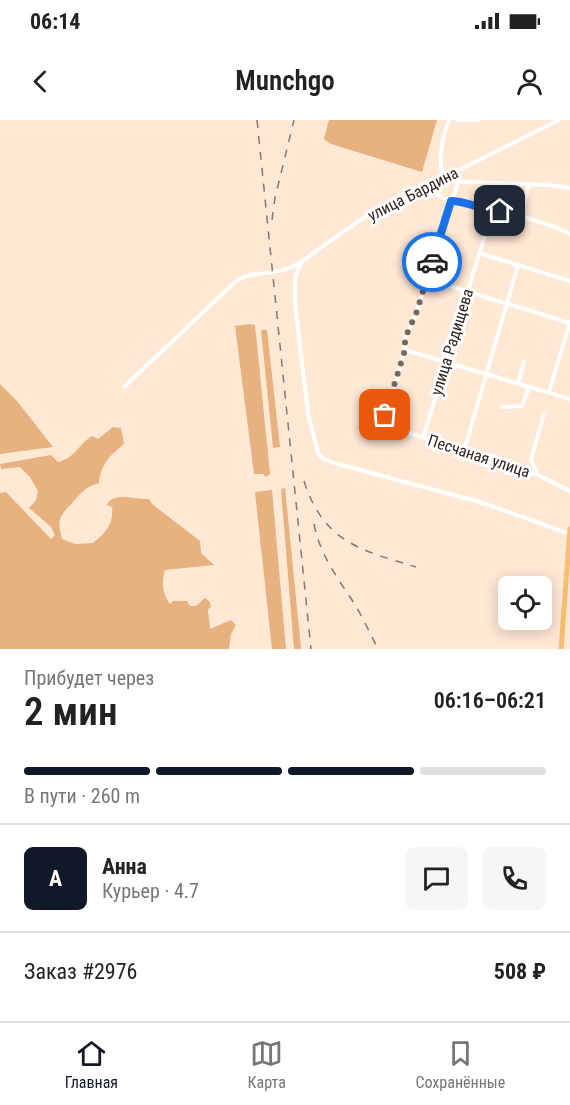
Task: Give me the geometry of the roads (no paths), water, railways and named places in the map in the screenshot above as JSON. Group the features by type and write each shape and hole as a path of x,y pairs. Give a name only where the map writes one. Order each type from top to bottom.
{"main road":[{"path":"561,649 570,529"}],"street":[{"path":"450,120 441,157 444,181 570,188"},
{"path":"457,120 478,120"},
{"name":"улица Бардина","path":"124,387 245,275 290,268 369,214 429,185 444,181 457,171 560,120"},
{"path":"458,182 416,314 405,338 405,350 570,399"},
{"path":"521,216 529,184"},
{"path":"429,185 438,196 451,201 475,205 492,212 500,211 521,216 555,226 570,234"},
{"name":"улица Радищева","path":"423,438 492,212"},
{"path":"479,253 570,281"},
{"path":"303,260 295,278 295,303 308,414 318,453 322,458 334,464 480,502 570,534"},
{"path":"464,451 518,265"},
{"path":"427,279 570,323 549,392"},
{"name":"Песчаная улица","path":"405,350 385,415 386,423 423,438 537,475 570,491"},
{"path":"518,383 524,362"},
{"path":"502,407 522,406 529,387"},
{"path":"537,475 531,459 544,414"}],"railway":[{"path":"257,120 311,649"},
{"path":"272,220 294,120"},
{"path":"304,481 312,502 322,518 347,541 362,549 416,567"},
{"path":"314,524 325,556 378,649"}]}
